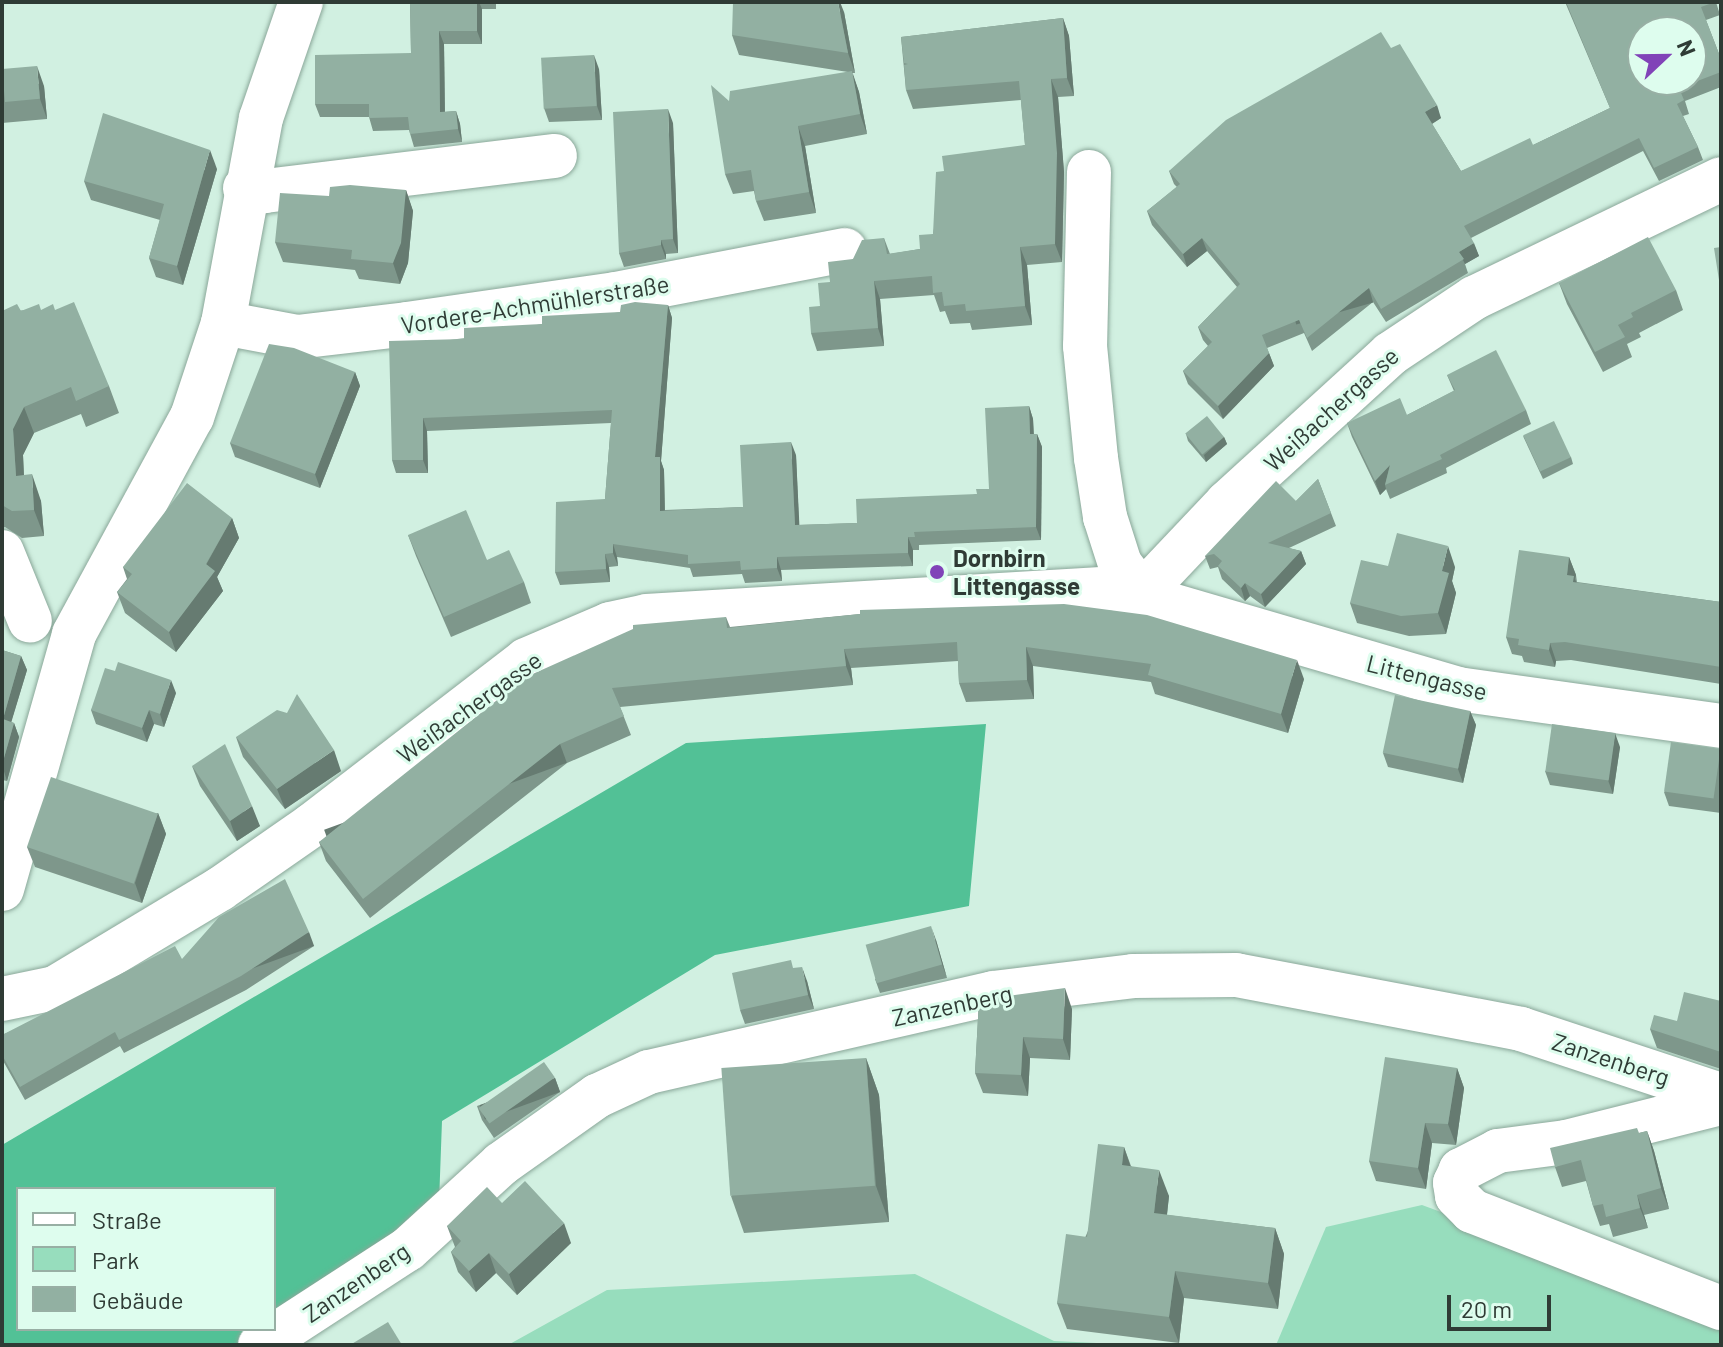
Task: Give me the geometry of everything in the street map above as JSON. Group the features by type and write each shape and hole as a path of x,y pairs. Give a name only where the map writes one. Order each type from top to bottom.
{"street":[{"path":"2,889 74,634 192,417 223,323 245,188 261,118 301,2"},
{"path":"245,188 265,191 555,156"},
{"path":"1089,172 1085,346 1096,458 1105,517 1120,564 1142,593"},
{"name":"Weißachergasse","path":"2,999 55,988 220,889 312,825 526,660 610,624 647,616 781,607 1113,588 1142,593 1227,503 1390,354 1474,298 1721,179"},
{"name":"Vordere-Achmühlerstraße","path":"223,323 297,337 616,294 845,250"},
{"path":"2,552 16,619 74,634"},
{"name":"Littengasse","path":"1142,593 1458,689 1721,726"},
{"name":"Zanzenberg","path":"260,1345 408,1249 501,1164 597,1096 649,1072 993,993 1133,976 1236,975 1521,1029 1721,1095"},
{"name":"Zanzenberg","path":"1721,1103 1566,1142 1498,1151 1461,1170 1455,1183 1457,1196 1472,1211 1721,1308"}],"green space":[{"path":"986,724 969,906 715,955 442,1121 439,1203 280,1345 2,1345 2,1145 686,743"},
{"path":"1422,1205 1721,1316 1721,1345 1276,1345 1326,1227"},
{"path":"915,1274 1054,1341 1139,1345 508,1345 607,1290"}],"building":[{"path":"410,2 477,2 477,31 439,31 440,112 456,111 458,129 410,134 408,117 369,118 369,104 315,104 315,55 411,53"},
{"path":"733,2 838,2 848,53 732,35"},
{"path":"1566,2 1715,2 1701,7 1704,16 1627,16 1627,96 1682,96 1684,100 1677,104 1698,147 1654,168 1639,138 1464,226 1474,243 1459,252 1464,259 1381,309 1369,288 1307,338 1299,320 1262,335 1269,353 1218,406 1183,371 1212,342 1198,327 1240,284 1202,238 1183,254 1147,211 1180,184 1169,171 1226,120 1381,32 1391,48 1400,44 1437,105 1425,112 1461,171 1530,138 1533,145 1610,108"},
{"path":"1063,18 1067,78 1051,79 1057,153 1055,244 1020,247 1025,306 966,311 965,304 944,306 942,292 933,293 932,276 874,281 878,328 811,333 809,307 820,306 818,283 830,282 828,262 853,259 862,240 884,238 887,254 920,249 919,235 933,234 936,172 944,171 942,156 1025,145 1019,81 906,90 904,65 908,64 904,63 901,37"},
{"path":"1707,23 1721,59 1721,72 1707,77"},
{"path":"594,55 597,106 544,109 541,58"},
{"path":"37,66 40,99 5,102 2,69"},
{"path":"852,71 860,114 798,126 809,192 756,201 751,170 725,174 711,85 729,101 730,91"},
{"path":"668,109 673,239 661,240 661,245 619,253 613,112"},
{"path":"103,113 210,150 177,266 149,258 164,204 84,181"},
{"path":"350,185 406,190 401,243 393,263 351,259 352,250 275,242 280,193 329,196 330,187"},
{"path":"1648,237 1676,290 1631,313 1633,317 1618,325 1625,337 1595,352 1559,283"},
{"path":"1721,247 1721,293 1714,248"},
{"path":"74,302 109,386 76,401 71,387 24,407 13,429 16,476 32,474 34,510 12,511 2,505 2,311 17,304 21,311 39,304 41,310 53,304 55,310"},
{"path":"635,302 668,305 655,457 660,457 660,511 743,507 740,445 791,442 795,525 857,523 856,499 977,494 976,489 989,489 985,408 1029,406 1030,434 1037,434 1036,527 914,532 915,537 908,537 908,553 777,557 777,568 741,570 740,561 688,564 688,555 613,544 613,553 605,554 606,569 555,572 556,502 605,499 612,410 423,418 423,460 392,460 389,341 464,339 464,328 542,324 542,316 620,312 621,305"},
{"path":"269,344 294,348 355,372 315,474 230,443"},
{"path":"1496,350 1526,410 1440,455 1442,459 1385,485 1390,465 1375,481 1347,423 1400,398 1407,415 1455,390 1447,375"},
{"path":"1207,416 1224,437 1202,455 1185,434"},
{"path":"1554,421 1571,457 1540,472 1523,435"},
{"path":"1318,479 1331,513 1268,543 1301,551 1261,594 1245,583 1241,588 1218,566 1222,561 1214,554 1205,556 1276,481 1296,501"},
{"path":"187,483 232,518 206,564 215,571 169,632 117,592 132,574 123,567"},
{"path":"466,510 487,560 509,550 524,582 444,617 408,535"},
{"path":"1397,533 1448,546 1442,571 1449,573 1438,613 1401,616 1350,603 1361,560 1388,566"},
{"path":"1519,550 1569,557 1567,575 1574,576 1573,582 1721,602 1721,667 1565,642 1550,643 1549,650 1518,645 1519,639 1506,637"},
{"path":"1064,604 1147,615 1297,660 1281,714 1148,675 1151,664 1026,647 1027,680 959,683 957,642 844,649 846,666 612,688 624,716 560,744 363,899 319,842 526,677 633,629 633,625 726,617 727,628 860,614 860,610"},
{"path":"2,650 21,656 3,719 14,723 2,765"},
{"path":"118,662 171,680 160,714 149,710 142,728 91,710 105,668 115,671"},
{"path":"297,694 334,750 277,789 236,737 277,710 287,713"},
{"path":"1395,695 1470,711 1458,769 1383,753"},
{"path":"1552,724 1615,733 1609,780 1545,772"},
{"path":"1671,742 1721,749 1714,798 1664,792"},
{"path":"225,744 252,806 230,821 192,766"},
{"path":"51,777 158,814 134,884 27,847"},
{"path":"285,879 309,932 241,976 119,1040 115,1032 20,1087 2,1055 2,1035 175,946 182,959 219,917"},
{"path":"931,926 942,964 877,983 866,945"},
{"path":"791,960 793,968 802,967 808,995 740,1010 732,973"},
{"path":"1065,988 1063,1039 1023,1037 1021,1075 975,1073 979,1000"},
{"path":"1684,992 1721,1001 1721,1052 1650,1029 1654,1015 1677,1021"},
{"path":"1385,1057 1457,1068 1448,1124 1425,1123 1418,1168 1369,1161"},
{"path":"866,1058 875,1186 730,1196 721,1068"},
{"path":"544,1062 555,1078 489,1123 478,1108"},
{"path":"1637,1128 1639,1133 1647,1131 1661,1188 1637,1195 1640,1208 1606,1217 1603,1204 1593,1206 1581,1160 1555,1167 1550,1148"},
{"path":"1098,1144 1124,1147 1122,1165 1159,1170 1154,1213 1275,1228 1268,1283 1175,1271 1169,1317 1057,1303 1066,1234 1087,1237"},
{"path":"525,1181 564,1223 509,1274 489,1253 469,1271 451,1252 461,1241 447,1226 487,1187 502,1203"},
{"path":"388,1322 402,1345 350,1345"}],"place":[{"name":"Dornbirn Littengasse","path":"937,572"}]}
